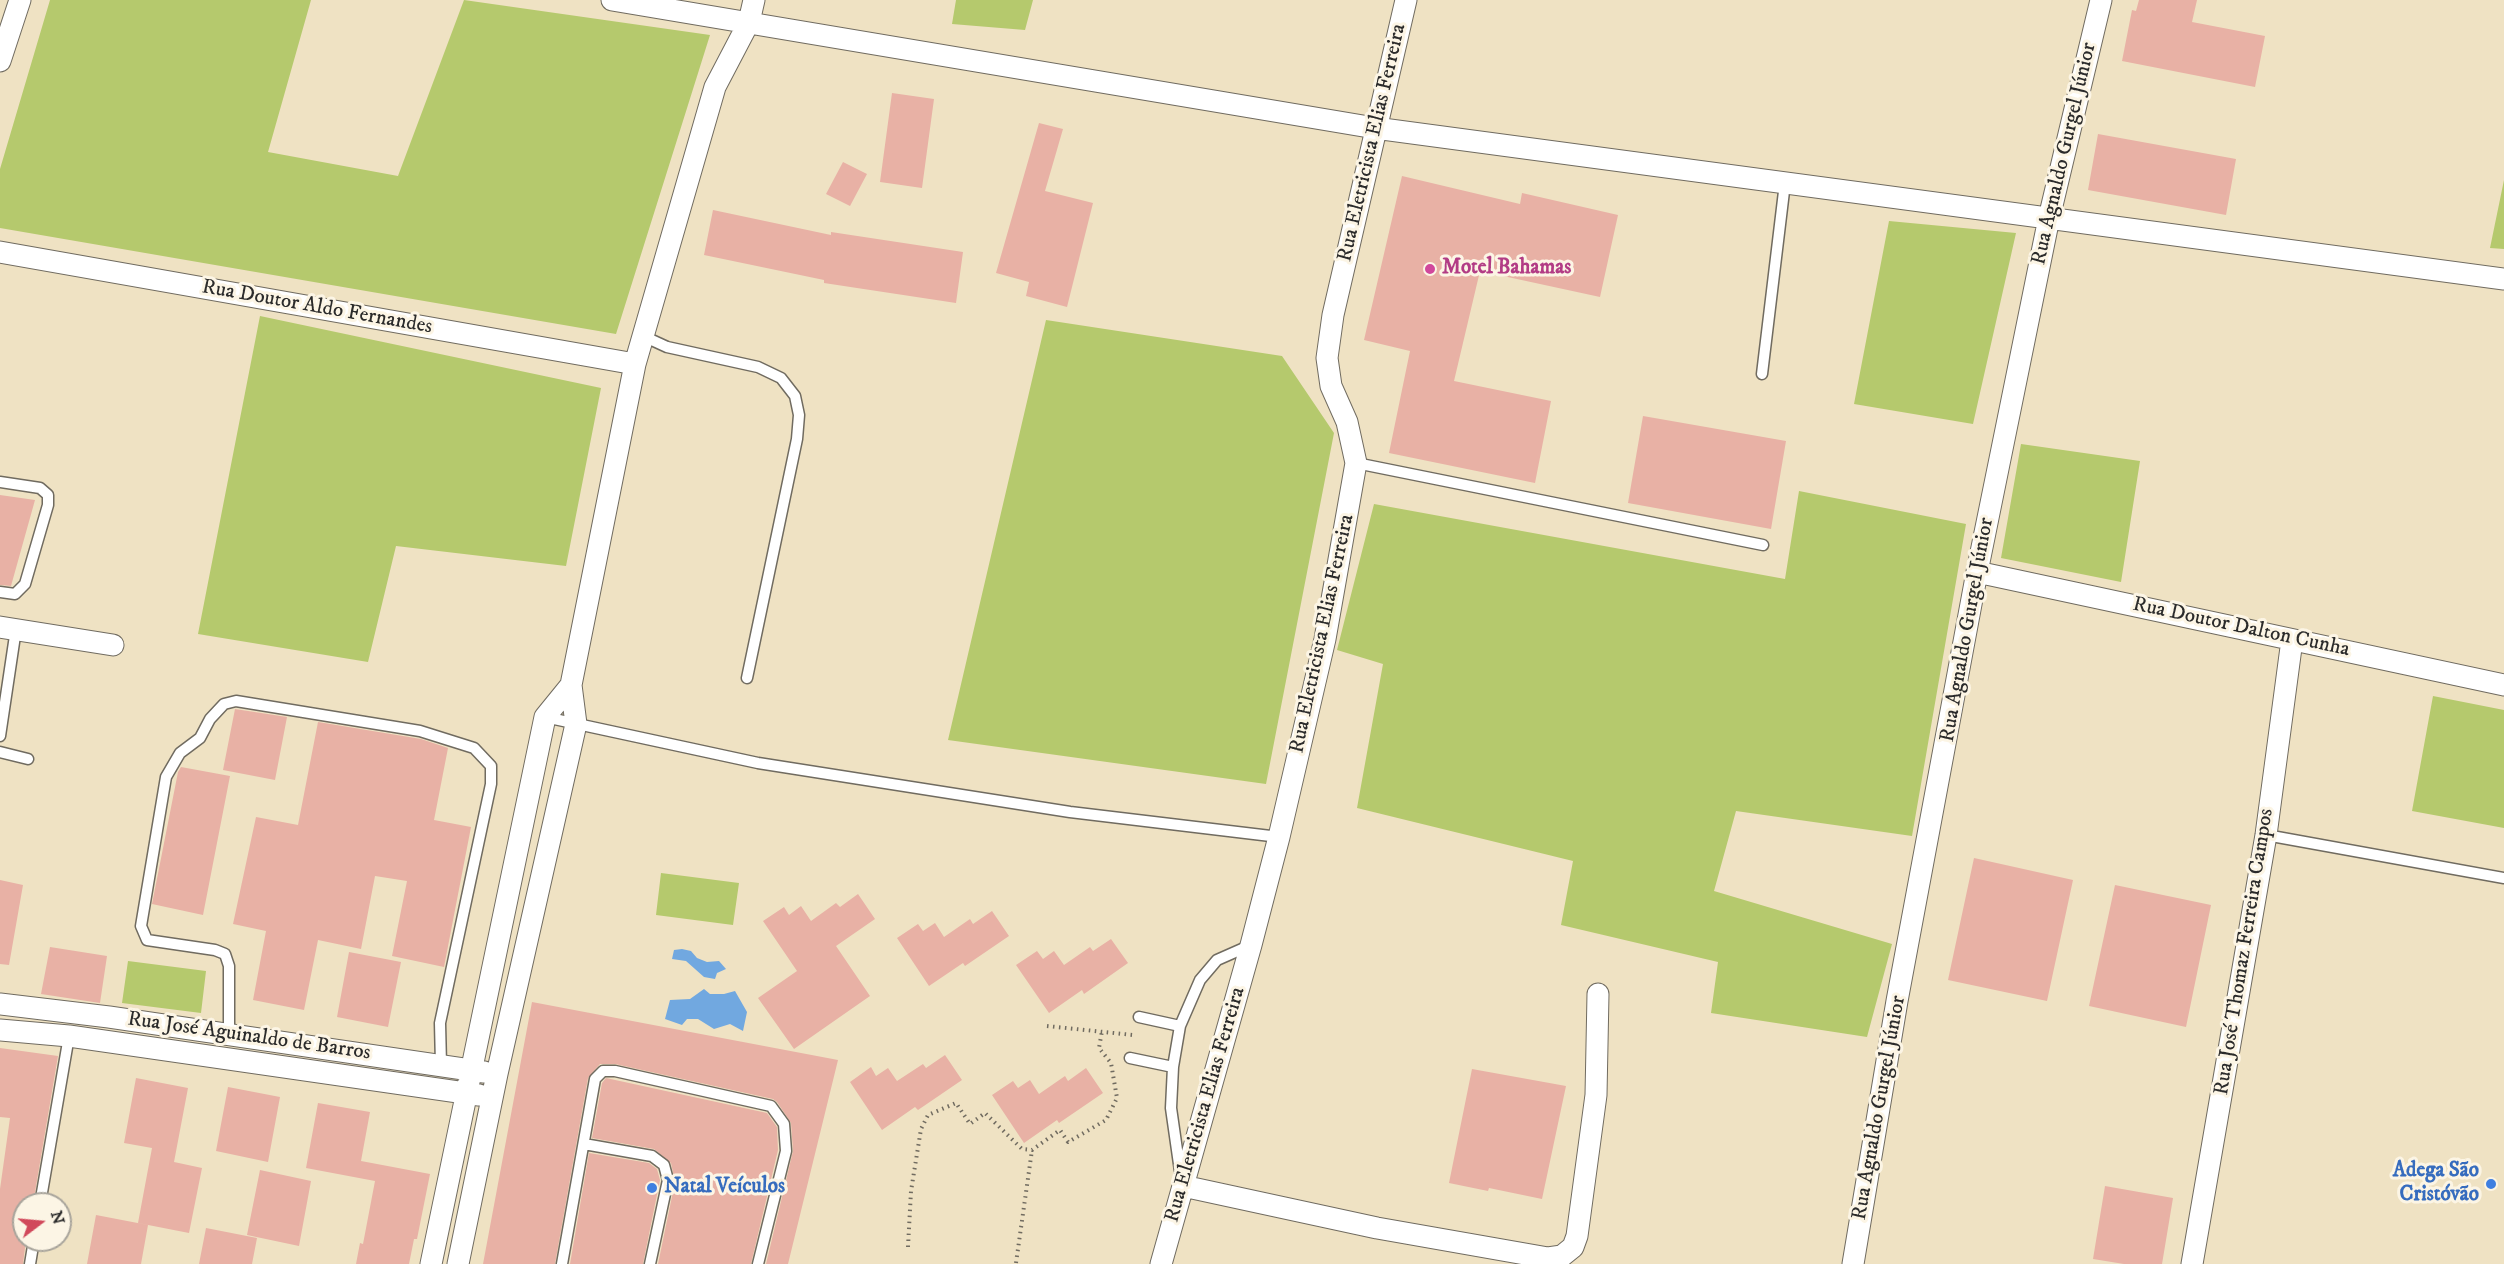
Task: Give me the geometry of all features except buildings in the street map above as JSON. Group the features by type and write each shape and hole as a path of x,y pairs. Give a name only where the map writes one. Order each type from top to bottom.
{"street":[{"path":"0,61 20,0"},
{"path":"612,0 1375,128 2504,279"},
{"path":"458,1264 497,1074 576,724 571,685 635,364 715,87 749,22 754,0"},
{"name":"Rua Eletricista Elias Ferreira","path":"1161,1264 1251,945 1279,837 1324,639 1356,463 1347,422 1331,386 1327,358 1333,315 1406,0"},
{"name":"Rua Agnaldo Gurgel Júnior","path":"1853,1264 1898,1001 1977,572 2049,218 2102,0"},
{"name":"Rua Doutor Aldo Fernandes","path":"0,252 635,364"},
{"name":"Rua Doutor Dalton Cunha","path":"1977,572 2504,685"},
{"path":"8,628 113,645"},
{"name":"Rua José Thomaz Ferreira Campos","path":"2192,1264 2266,835 2292,640"},
{"path":"431,1264 544,717 571,685"},
{"path":"1183,1186 1377,1228 1548,1258 1562,1256 1573,1247 1579,1224 1596,1095 1598,994"},
{"name":"Rua José Aguinaldo de Barros","path":"0,1004 109,1017 497,1074"},
{"path":"108,1042 109,1017"},
{"name":"Rua José Aguinaldo de Barros","path":"0,1030 69,1036 492,1097"}],"lane":[{"path":"1762,374 1785,183"},
{"path":"643,336 667,347 758,367 781,378 795,396 799,415 797,439 747,678"},
{"path":"1356,463 1763,545"},
{"path":"0,482 40,488 48,495 48,504 26,584 15,594 0,592"},
{"path":"0,736 8,628"},
{"path":"229,1035 229,966 225,954 215,950 147,940 141,926 166,777 180,753 200,738 210,719 224,705 236,701 420,731 474,748 491,766 491,784 440,1023 441,1065"},
{"path":"544,717 758,763 1070,812 1279,837"},
{"path":"0,752 28,759"},
{"path":"2266,835 2504,878"},
{"path":"1183,1186 1177,1163 1171,1108 1173,1067 1180,1026 1200,980 1217,960 1251,945"},
{"path":"1139,1017 1180,1026"},
{"path":"42,1192 69,1036"},
{"path":"1130,1058 1173,1067"},
{"path":"562,1264 595,1079 603,1071 615,1071 771,1107 784,1124 786,1151 758,1264"},
{"path":"584,1144 652,1156 664,1165 668,1180 650,1264"}],"path":[{"path":"1047,1026 1133,1035"},
{"path":"908,1247 911,1191 921,1129 928,1115 956,1103 970,1124 985,1113 1022,1149 1032,1150 1060,1130 1068,1142 1106,1120 1117,1098 1112,1063 1099,1048 1102,1031"},
{"path":"1016,1263 1032,1150"}],"green space":[{"path":"50,0 311,0 268,152 398,176 464,0 710,35 616,334 0,228 0,169"},
{"path":"956,0 1033,0 1025,30 952,24"},
{"path":"2504,180 2504,249 2490,248"},
{"path":"1889,221 2016,233 1973,424 1854,404"},
{"path":"260,316 601,388 566,566 396,546 368,662 198,634"},
{"path":"1046,320 1282,356 1334,433 1266,784 948,740"},
{"path":"2021,444 2140,461 2121,582 2001,558"},
{"path":"1799,491 1966,524 1912,836 1736,811 1714,891 1892,944 1867,1037 1711,1013 1718,962 1561,925 1573,861 1357,808 1383,664 1337,650 1374,504 1785,579"},
{"path":"2433,696 2504,710 2504,828 2412,811"},
{"path":"661,873 739,883 733,925 656,915"},
{"path":"128,961 206,971 201,1013 122,1003"}],"water":[{"path":"674,950 691,951 697,958 707,962 719,961 726,969 717,973 715,979 704,977 686,961 672,959"},
{"path":"704,989 710,994 735,991 747,1012 743,1031 730,1024 714,1029 698,1019 687,1019 682,1025 665,1019 670,1000 690,999"}],"place":[{"name":"Motel Bahamas","path":"1430,269"},
{"name":"Adega São Cristóvão","path":"2491,1184"},
{"name":"Natal Veículos","path":"652,1188"}]}
